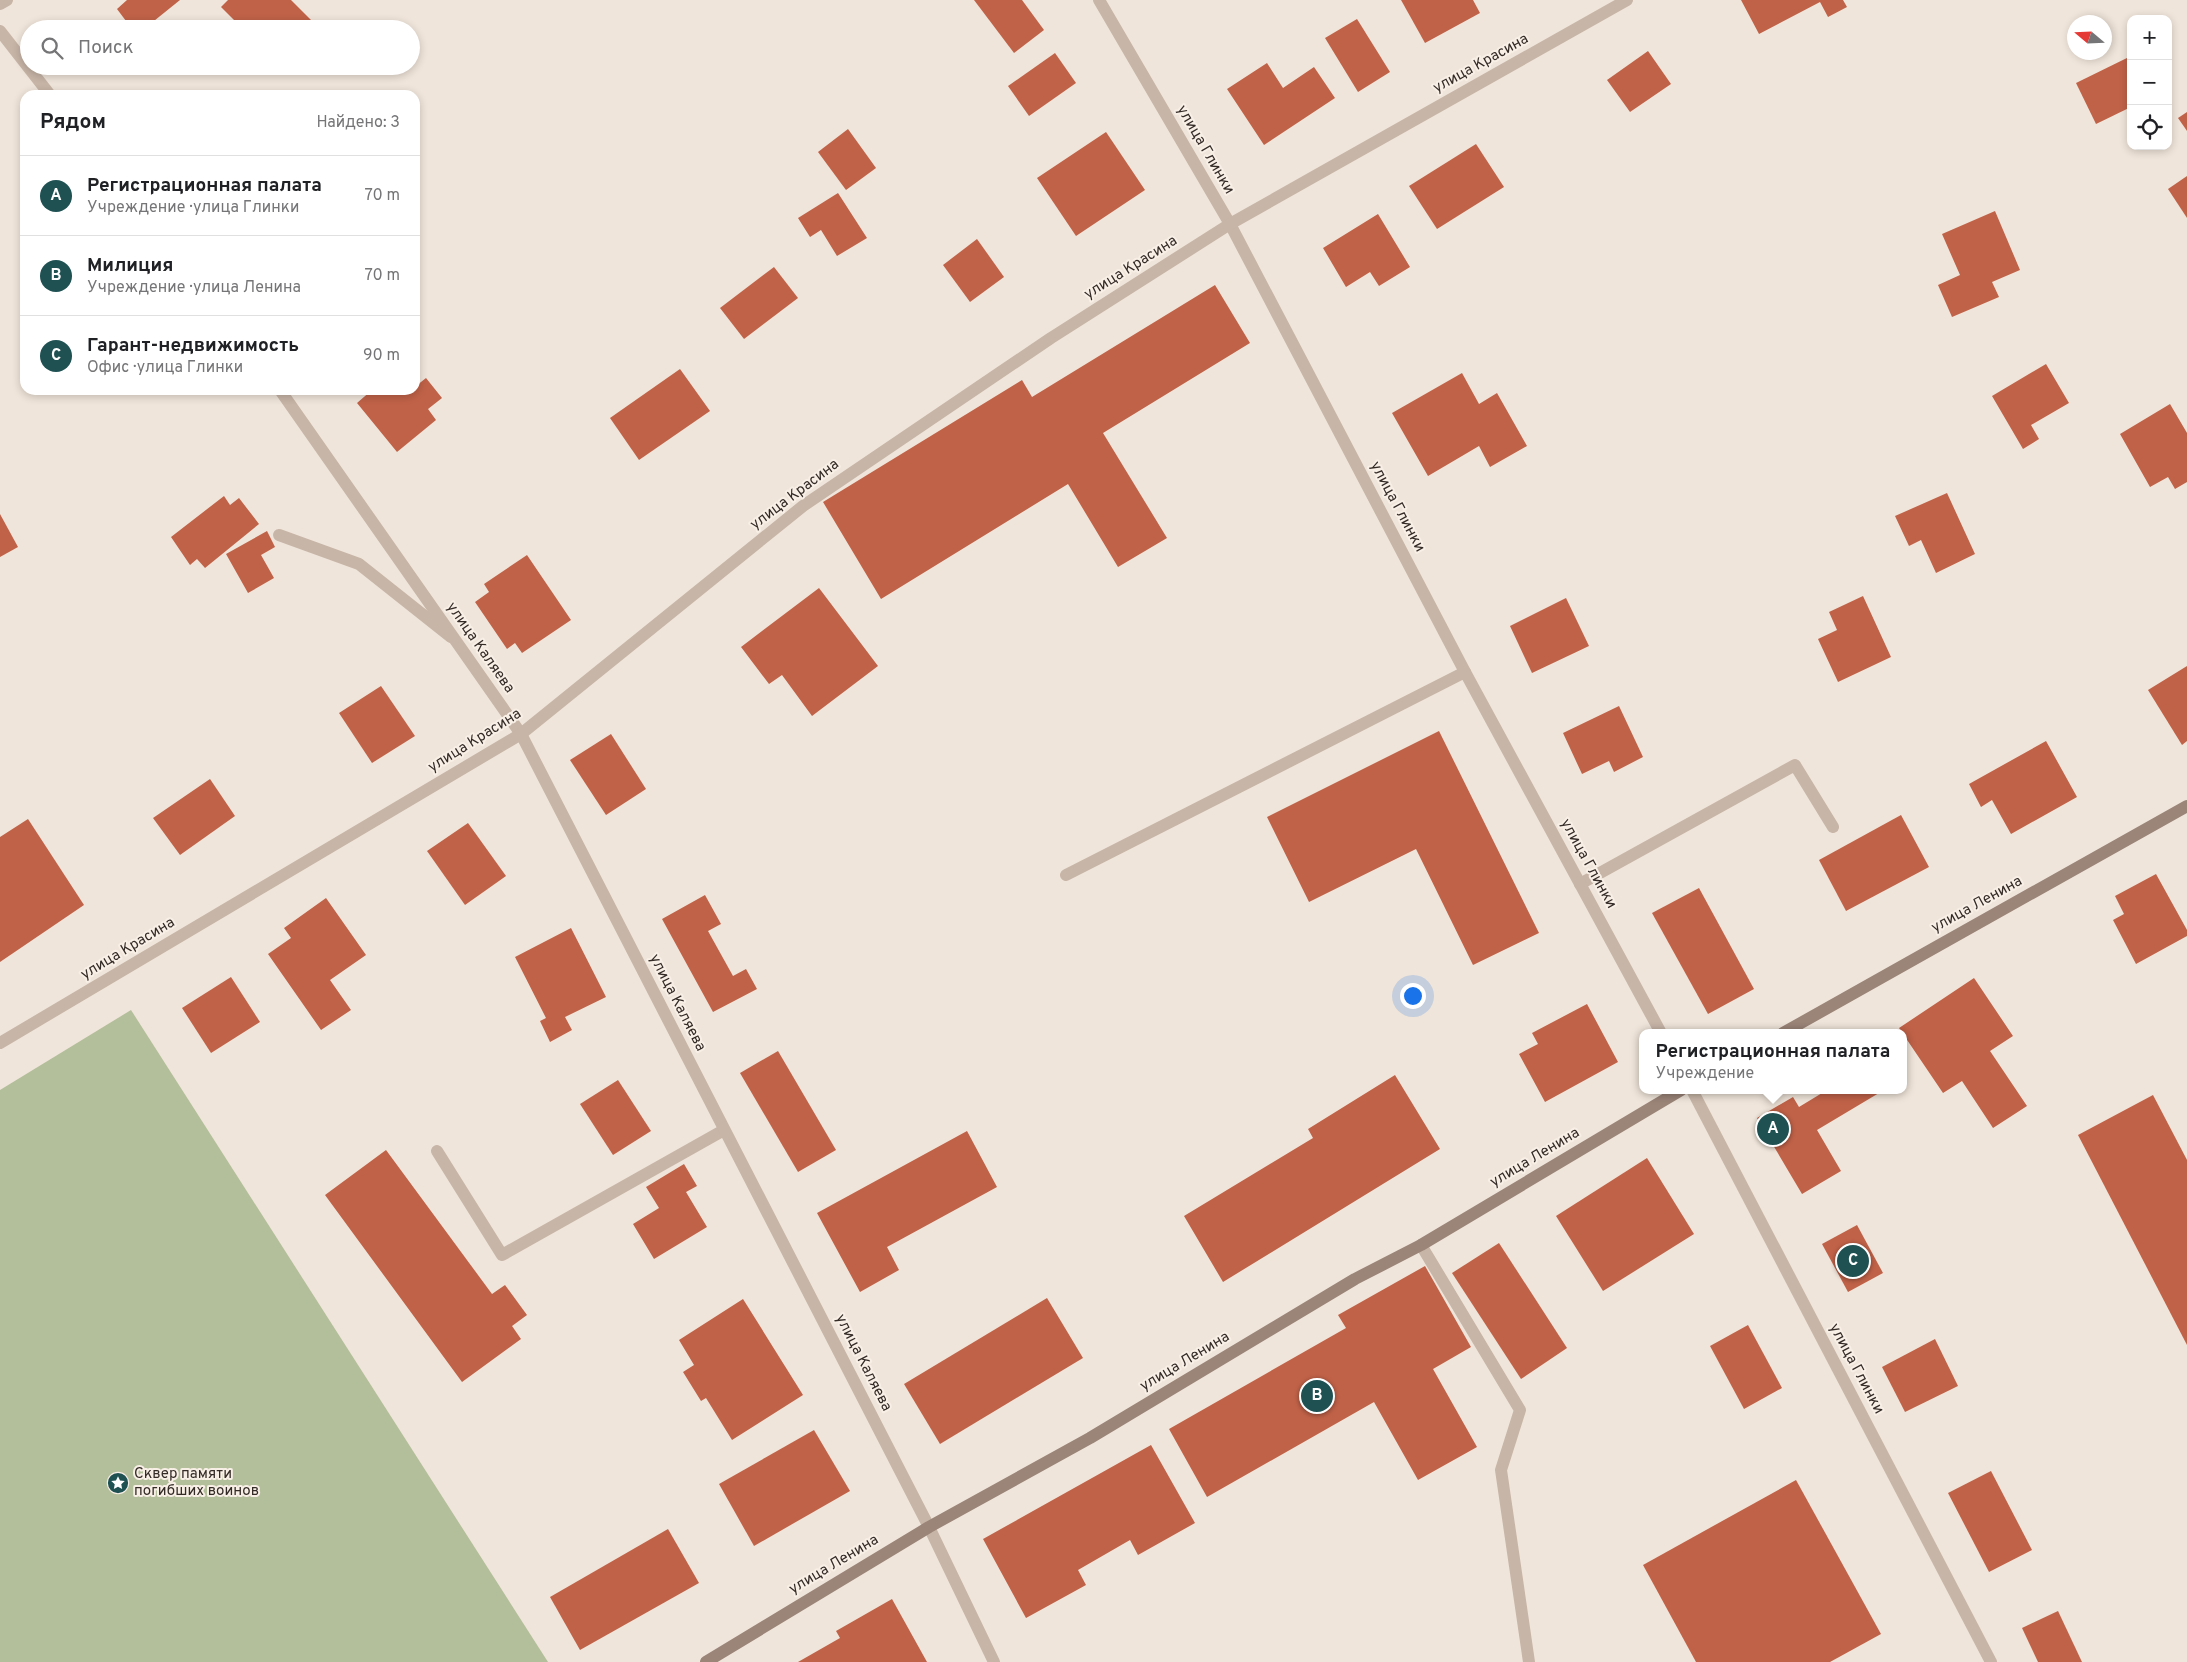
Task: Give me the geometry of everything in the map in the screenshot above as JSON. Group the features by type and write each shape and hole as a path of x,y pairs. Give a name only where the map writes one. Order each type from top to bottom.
{"main road":[{"name":"улица Ленина","path":"1790,1029 2187,806"},
{"name":"улица Ленина","path":"706,1662 929,1527 1090,1438 1355,1279 1422,1245 1674,1094"}],"street":[{"path":"0,4 7,0"},
{"name":"улица Глинки","path":"1098,0 1230,224 1465,672 1659,1029"},
{"name":"улица Красина","path":"0,1043 521,734 803,506 1052,338 1230,224 1627,0"},
{"path":"0,31 20,57"},
{"path":"34,75 46,90"},
{"name":"улица Каляева","path":"283,395 521,734 929,1527 994,1662"},
{"path":"279,535 359,564 454,640"},
{"path":"1066,875 1465,672"},
{"path":"1580,884 1795,765 1833,827"},
{"name":"улица Глинки","path":"1694,1094 1990,1662"},
{"path":"437,1151 502,1255 724,1130"},
{"path":"1422,1245 1520,1410 1502,1470 1529,1662"}],"green space":[{"path":"131,1010 548,1662 0,1662 0,1090"}],"building":[{"path":"127,0 180,0 155,20 125,20 117,9"},
{"path":"228,0 291,0 311,20 234,20 221,7"},
{"path":"974,0 1022,0 1044,30 1014,53"},
{"path":"1401,0 1473,0 1480,13 1425,43"},
{"path":"1741,0 1843,0 1847,7 1828,17 1820,2 1759,34"},
{"path":"1357,19 1390,72 1358,92 1325,38"},
{"path":"1648,51 1671,84 1630,112 1607,80"},
{"path":"1055,53 1076,83 1029,116 1008,86"},
{"path":"2127,58 2127,109 2096,124 2076,83"},
{"path":"1267,63 1283,88 1314,67 1335,98 1264,145 1227,89"},
{"path":"2187,112 2187,131 2178,118"},
{"path":"848,129 876,168 846,190 818,152"},
{"path":"1106,132 1145,190 1076,236 1037,178"},
{"path":"1476,144 1504,187 1437,229 1409,186"},
{"path":"2187,176 2187,218 2168,189"},
{"path":"838,193 867,238 837,256 821,230 810,237 798,218"},
{"path":"1995,211 2020,270 1992,282 1999,297 1952,317 1938,285 1960,275 1942,234"},
{"path":"1378,214 1410,267 1379,286 1370,272 1346,287 1323,248"},
{"path":"977,239 1004,277 970,302 943,265"},
{"path":"774,267 798,298 744,339 720,308"},
{"path":"1215,285 1250,343 1103,433 1167,538 1118,567 1068,484 881,599 823,502 1022,380 1032,397"},
{"path":"2046,364 2069,403 2031,425 2039,439 2023,449 1992,396"},
{"path":"680,369 710,411 639,460 610,418"},
{"path":"1462,373 1479,404 1497,393 1527,446 1490,467 1479,446 1428,476 1392,413"},
{"path":"426,378 442,398 428,409 436,420 397,452 357,403 366,395 420,395 420,383"},
{"path":"2170,404 2187,433 2187,482 2175,489 2168,477 2150,487 2120,434"},
{"path":"1947,493 1975,554 1936,573 1921,540 1909,546 1895,516"},
{"path":"224,496 230,505 239,498 259,524 205,568 197,559 190,565 171,537"},
{"path":"0,514 18,547 0,557"},
{"path":"267,531 275,547 261,555 274,578 248,593 226,554"},
{"path":"527,555 571,620 522,653 515,643 507,649 475,602 489,592 484,584"},
{"path":"819,588 878,666 812,716 782,675 769,684 741,647"},
{"path":"1863,596 1891,657 1838,682 1818,639 1837,630 1829,612"},
{"path":"1566,598 1589,646 1532,673 1510,626"},
{"path":"2187,666 2187,741 2182,745 2148,690"},
{"path":"381,686 415,736 372,763 339,713"},
{"path":"1619,706 1643,757 1614,772 1609,761 1582,774 1563,733"},
{"path":"1439,731 1539,933 1473,965 1416,849 1309,902 1267,817"},
{"path":"611,734 646,789 606,815 570,760"},
{"path":"2046,741 2077,797 2011,834 1992,800 1981,807 1969,784"},
{"path":"210,779 235,816 180,855 153,818"},
{"path":"1901,815 1929,867 1846,911 1819,860"},
{"path":"28,819 84,905 0,962 0,837"},
{"path":"468,823 506,876 465,905 427,851"},
{"path":"2156,874 2187,930 2187,936 2136,964 2113,920 2124,914 2115,896"},
{"path":"1699,888 1754,989 1708,1014 1652,913"},
{"path":"705,895 721,924 708,931 733,976 746,969 757,989 713,1012 662,919"},
{"path":"326,898 366,955 330,980 351,1010 321,1030 268,954 291,938 284,928"},
{"path":"571,928 606,997 565,1017 572,1030 550,1042 540,1021 546,1018 515,957"},
{"path":"231,977 260,1022 211,1053 182,1008"},
{"path":"1974,978 2013,1036 1990,1051 2027,1106 1993,1128 1962,1081 1943,1093 1907,1040 1907,1029 1899,1028"},
{"path":"1587,1004 1618,1062 1545,1102 1519,1054 1538,1044 1532,1033"},
{"path":"778,1051 836,1150 798,1172 740,1073"},
{"path":"1395,1075 1440,1149 1223,1282 1184,1216 1313,1138 1308,1129"},
{"path":"618,1080 651,1131 613,1155 580,1104"},
{"path":"1820,1094 1877,1094 1817,1130 1841,1171 1802,1194 1757,1118 1793,1097 1799,1107"},
{"path":"2153,1095 2187,1160 2187,1345 2078,1135"},
{"path":"967,1131 997,1187 887,1247 899,1270 860,1292 817,1213"},
{"path":"386,1150 492,1294 505,1285 527,1315 512,1326 521,1339 462,1382 325,1195"},
{"path":"1647,1158 1694,1234 1603,1291 1556,1216"},
{"path":"684,1164 697,1186 686,1192 707,1227 654,1259 633,1224 659,1208 646,1187"},
{"path":"1857,1225 1883,1273 1848,1292 1822,1244"},
{"path":"1499,1243 1567,1348 1521,1379 1452,1273"},
{"path":"1425,1266 1471,1347 1433,1369 1477,1447 1418,1480 1374,1402 1207,1497 1169,1429 1346,1328 1338,1315"},
{"path":"1047,1298 1083,1358 940,1444 904,1384"},
{"path":"743,1299 803,1395 732,1440 706,1398 701,1401 683,1372 694,1365 679,1340"},
{"path":"1748,1325 1782,1388 1744,1409 1710,1346"},
{"path":"1935,1339 1958,1386 1905,1412 1882,1367"},
{"path":"814,1430 850,1491 754,1546 719,1484"},
{"path":"1151,1445 1195,1523 1138,1555 1130,1540 1078,1570 1086,1585 1026,1618 983,1539"},
{"path":"1991,1471 2032,1550 1989,1572 1948,1493"},
{"path":"1796,1480 1881,1634 1830,1662 1696,1662 1643,1565"},
{"path":"668,1529 699,1583 580,1650 550,1597"},
{"path":"892,1599 927,1662 798,1662 840,1638 836,1631"},
{"path":"2058,1611 2082,1662 2038,1662 2022,1628"}],"place":[{"name":"Регистрационная палата","path":"1773,1129"},
{"name":"Гарант-недвижимость","path":"1853,1261"},
{"name":"Милиция","path":"1317,1396"},
{"name":"Сквер памяти погибших воинов","path":"118,1483"}]}
